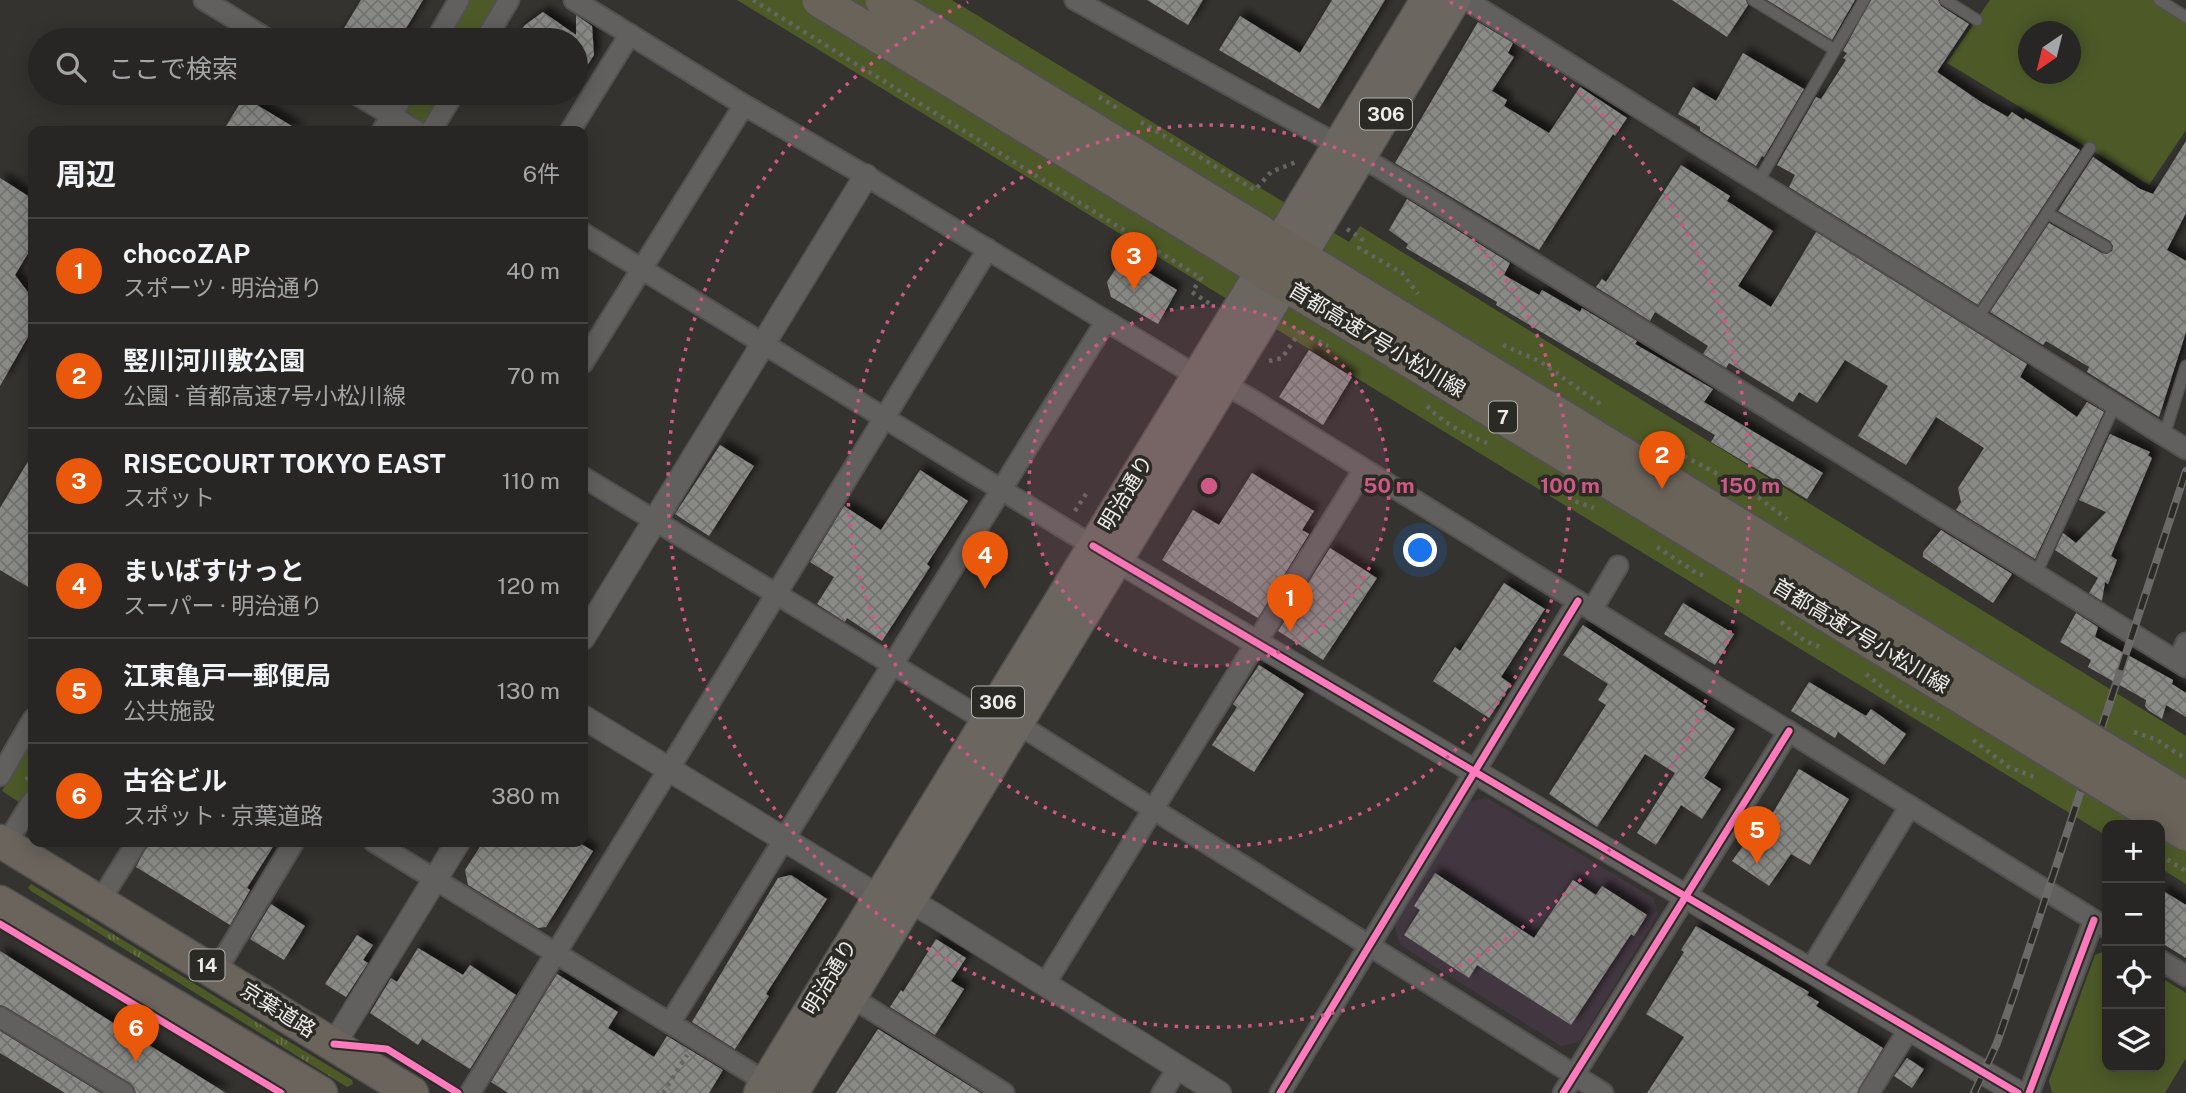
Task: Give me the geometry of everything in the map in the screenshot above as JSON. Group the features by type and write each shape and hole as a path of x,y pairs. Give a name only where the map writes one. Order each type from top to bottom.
{"highway":[{"name":"首都高速7号小松川線","path":"819,0 2186,834"},
{"name":"首都高速7号小松川線","path":"882,0 2186,799"},
{"name":"京葉道路","path":"2,845 216,971 412,1093"},
{"name":"14","path":"0,902 321,1093"}],"main road":[{"name":"明治通り","path":"1350,151 1426,0"},
{"name":"明治通り","path":"762,1088 986,721 1105,554 1211,380 1236,315 1307,221 1350,151 1455,0"},
{"name":"明治通り","path":"793,1093 1018,724 1105,554"}],"street":[{"path":"204,0 250,28"},
{"path":"443,28 459,0"},
{"path":"492,28 509,0"},
{"path":"574,0 1106,321 1364,469 2101,924 2029,1093"},
{"path":"1075,0 1350,151 2182,665 2186,643"},
{"path":"1466,0 2186,449"},
{"path":"588,102 630,33"},
{"path":"368,105 387,123 398,105"},
{"path":"434,126 447,105"},
{"path":"573,126 586,105"},
{"path":"588,355 744,105"},
{"path":"588,630 866,176"},
{"path":"588,236 1105,554 2018,1093"},
{"path":"470,1093 988,249"},
{"path":"670,1023 1106,321"},
{"path":"1045,984 1364,469"},
{"path":"588,480 986,721"},
{"path":"1280,1093 1475,772 1585,606 1618,566"},
{"path":"588,720 878,897 910,901 1219,1093"},
{"path":"1018,724 1603,1093"},
{"path":"0,776 28,728"},
{"path":"1563,1093 1789,731"},
{"path":"1810,970 1910,806"},
{"path":"2,845 28,807"},
{"path":"100,901 133,847"},
{"path":"216,971 291,847"},
{"path":"382,847 670,1023 762,1088"},
{"path":"334,1044 455,847"},
{"path":"2165,963 2186,976"},
{"path":"851,998 1004,1093"},
{"path":"0,1017 124,1093"},
{"path":"1869,1093 1909,1029"},
{"path":"1162,1093 1178,1068"}],"lane":[{"path":"1753,0 1835,50"},
{"path":"1758,182 1864,0"},
{"path":"1945,0 1977,20"},
{"path":"2159,0 2186,17"},
{"path":"1977,319 2090,148"},
{"path":"2047,213 2106,247"},
{"path":"2164,436 2186,366"},
{"path":"2036,574 2115,405"}],"path":[{"path":"753,0 1201,278 1192,292 1236,315"},
{"path":"1092,93 1127,114"},
{"path":"1139,121 1255,190 1270,172 1306,159"},
{"path":"1071,518 1086,494"},
{"path":"2165,858 2186,871"},
{"path":"663,1093 696,1040"},
{"path":"584,1093 586,1090 592,1093"}],"shaded area":[{"path":"1487,798 1654,898 1658,914 1580,1042 1561,1046 1400,945 1394,925 1470,801"}],"green space":[{"path":"464,0 498,0 480,28 448,28"},
{"path":"737,0 952,0 1349,242 1360,226 2186,736 2186,884 2165,871 2165,820 2102,820 2102,833"},
{"path":"1990,0 2159,0 2186,17 2186,130 2149,185 1947,63"},
{"path":"404,105 435,105 424,123 402,108"},
{"path":"28,746 28,801 25,806 2,791"},
{"path":"31,884 352,1080 353,1084 347,1087 31,891 28,888"},
{"path":"2102,952 2102,1072 2165,1072 2165,980 2186,993 2186,1058 2165,1093 2052,1093 2049,1081 2095,955"}],"building":[{"path":"361,0 423,0 406,28 344,28"},
{"path":"1147,0 1203,0 1188,25"},
{"path":"1332,0 1385,0 1319,109 1219,50 1240,16 1300,53"},
{"path":"1672,0 1746,0 1748,5 1727,37"},
{"path":"1767,0 1855,0 1832,40"},
{"path":"1871,0 1938,0 1941,6 1969,24 1937,72 2008,117 2012,112 2080,150 1978,305 1789,187 1795,175 1777,165 1816,97 1821,99 1846,60 1843,58 1847,53 1843,51"},
{"path":"543,12 566,28 523,28"},
{"path":"576,15 592,26 594,55 588,64 588,28 576,28"},
{"path":"1478,22 1513,43 1508,53 1514,57 1492,91 1507,100 1504,106 1549,133 1580,87 1627,118 1615,136 1613,134 1539,250 1395,163"},
{"path":"1743,53 1804,89 1756,166 1678,114 1693,87 1716,101"},
{"path":"239,105 257,105 292,126 226,126"},
{"path":"2186,141 2186,213 2167,250 2186,261 2186,332 2159,417 2087,372 2089,367 2046,341 2043,345 1990,312 2049,223 2102,253 2112,251 2110,241 2058,211 2093,157 2140,189 2153,194"},
{"path":"1681,165 1730,196 1727,201 1773,231 1738,286 1771,307 1816,232 2027,364 2020,377 2077,417 2087,402 2104,412 2035,559 1956,510 1961,502 1958,488 1984,448 1936,417 1906,465 1858,436 1888,386 1845,360 1817,403 1799,392 1793,402 1729,363 1726,368 1703,354 1708,346 1655,312 1650,321 1596,287 1602,279 1606,282"},
{"path":"0,178 28,196 28,253 15,275 28,292 28,337 0,386"},
{"path":"1407,199 1510,263 1504,275 1539,295 1542,290 1580,312 1582,308 1637,341 1635,344 1713,389 1704,402 1823,473 1807,499 1711,442 1715,435 1496,305 1497,302 1406,248 1408,244 1389,230"},
{"path":"1123,257 1177,290 1158,324 1111,297 1107,282"},
{"path":"1309,350 1352,377 1323,425 1279,397"},
{"path":"2110,434 2150,452 2148,455 2152,458 2111,556 2117,560 2108,584 2105,582 2102,601 2089,593 2098,578 2055,550 2063,533 2076,543 2106,512 2079,500"},
{"path":"720,445 754,466 709,536 675,514"},
{"path":"28,461 28,587 0,570 0,508"},
{"path":"920,470 968,501 927,564 930,567 882,641 847,618 845,622 817,604 834,577 810,562 844,506 881,530"},
{"path":"1252,473 1314,511 1302,530 1309,534 1258,618 1162,560 1193,510 1219,525"},
{"path":"1941,530 2012,574 1993,603 1923,557 1923,552"},
{"path":"1330,548 1377,578 1323,660 1278,631"},
{"path":"1504,583 1545,609 1501,677 1511,684 1489,718 1433,681 1455,647 1460,651"},
{"path":"1683,603 1734,634 1715,665 1664,634"},
{"path":"2076,613 2098,627 2095,637 2173,680 2172,684 2186,693 2186,717 2166,705 2162,719 2148,710 2145,706 2146,700 2088,667 2091,660 2060,642"},
{"path":"1583,625 1706,706 1704,709 1735,729 1704,778 1721,789 1702,819 1681,805 1656,845 1637,833 1675,773 1645,754 1597,827 1549,794 1606,705 1598,700 1608,684 1563,655"},
{"path":"1259,665 1304,694 1254,772 1212,745 1237,707 1233,704"},
{"path":"1809,682 1866,716 1871,709 1906,734 1884,765 1838,732 1835,738 1791,711"},
{"path":"1799,769 1849,799 1810,865 1791,854 1769,886 1732,861 1745,843 1752,848"},
{"path":"146,847 273,847 247,888 250,890 230,925 136,867"},
{"path":"480,847 586,847 593,851 546,927 538,928 468,885 465,870"},
{"path":"1435,873 1534,938 1573,880 1596,895 1602,886 1647,915 1634,936 1631,934 1571,1025 1477,965 1469,978 1404,935 1420,910 1414,906"},
{"path":"791,875 827,899 766,994 769,996 735,1049 692,1022 778,878"},
{"path":"2165,892 2186,905 2186,958 2165,945"},
{"path":"271,904 305,926 284,960 250,939"},
{"path":"1696,926 1809,992 1807,995 1819,1002 1816,1006 1883,1048 1857,1093 1647,1093 1684,1037 1646,1014 1684,952 1681,950"},
{"path":"357,935 373,945 363,960 368,963 346,997 325,984"},
{"path":"936,939 966,958 951,981 964,989 935,1035 890,1007 901,990 903,992"},
{"path":"418,948 463,975 470,965 516,995 470,1069 422,1039 418,1045 370,1013 391,978 397,982"},
{"path":"0,951 226,1093 136,1093 130,1083 0,1005"},
{"path":"557,974 618,1012 608,1028 654,1057 667,1036 723,1070 709,1093 508,1093 491,1082"},
{"path":"878,1029 981,1093 836,1093"},
{"path":"0,1031 101,1093 65,1093 0,1053"},
{"path":"1907,1058 1924,1069 1912,1088 1894,1076"}],"railway":[{"path":"1974,1093 1997,1043 2016,988 2186,471"}],"cycle path":[{"path":"1093,546 2018,1093"},
{"path":"1280,1093 1578,601"},
{"path":"1563,1093 1789,731"},
{"path":"2029,1093 2094,920"},
{"path":"0,924 281,1093"},
{"path":"334,1044 387,1049 458,1093"}],"place":[{"name":"RISECOURT TOKYO EAST","path":"1134,290"},
{"name":"竪川河川敷公園","path":"1662,489"},
{"name":"まいばすけっと","path":"985,589"},
{"name":"chocoZAP","path":"1290,632"},
{"name":"江東亀戸一郵便局","path":"1757,864"},
{"name":"古谷ビル","path":"136,1062"}]}
